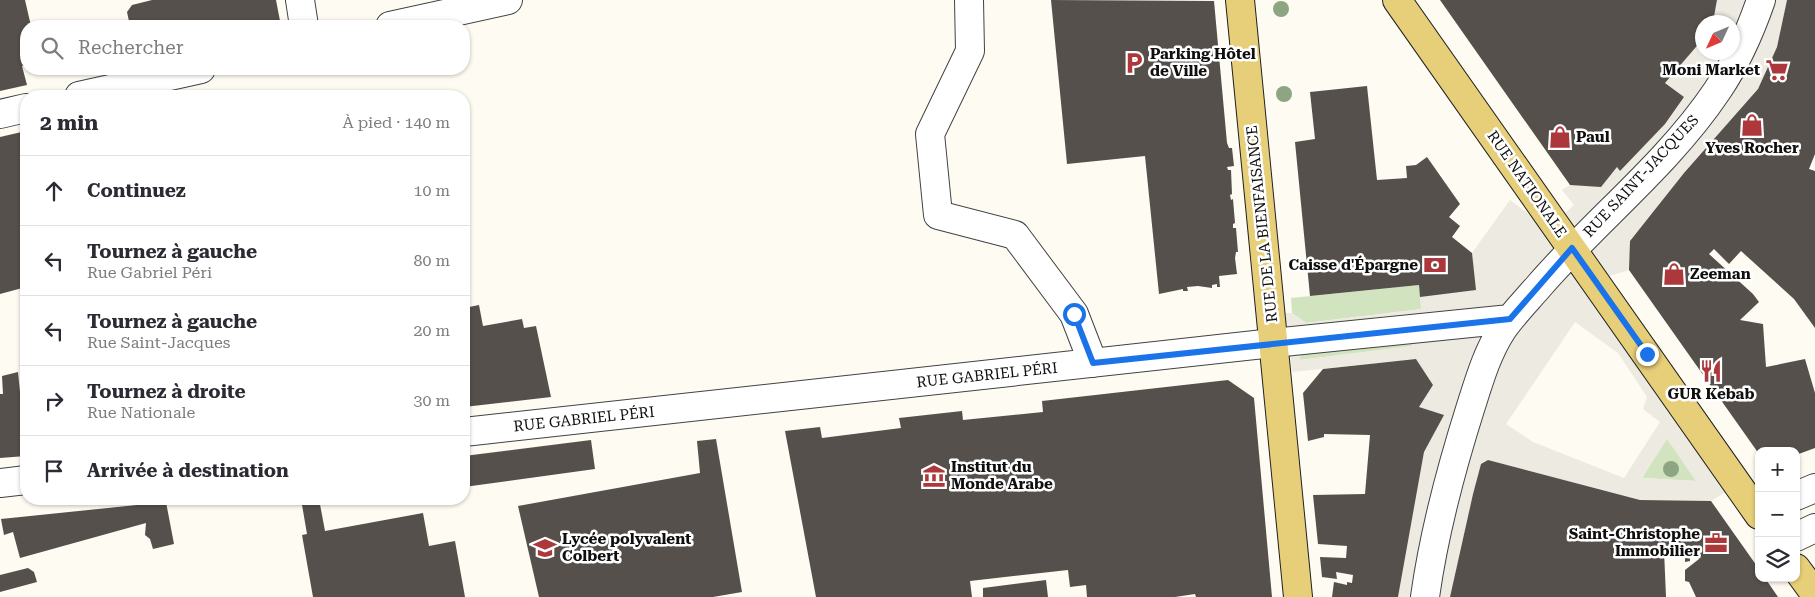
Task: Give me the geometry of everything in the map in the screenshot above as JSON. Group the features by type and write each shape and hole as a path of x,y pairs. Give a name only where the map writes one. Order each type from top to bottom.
{"main road":[{"name":"RUE DE LA BIENFAISANCE","path":"1240,0 1298,597"},
{"name":"RUE NATIONALE","path":"1397,0 1755,510"},
{"path":"1800,573 1815,594"}],"street":[{"path":"300,0 303,20"},
{"path":"417,20 508,0"},
{"path":"969,0 970,51 930,134 938,215 1015,235 1074,314 1093,363"},
{"name":"RUE SAINT-JACQUES","path":"1425,597 1431,555 1457,449 1490,352 1510,319 1572,248 1671,148 1706,106 1735,60 1761,0"},
{"path":"106,90 173,75"},
{"path":"0,114 20,109"},
{"name":"RUE GABRIEL PÉRI","path":"470,431 1273,343 1510,319"},
{"path":"0,483 20,481"},
{"path":"1800,494 1815,488"},
{"path":"1800,535 1815,528"}],"green space":[{"path":"1419,285 1422,309 1306,323 1292,313 1291,298"},
{"path":"1412,339 1413,346 1300,360 1299,352"},
{"path":"1667,438 1696,481 1642,478"}],"shaded area":[{"path":"1717,0 1787,0 1777,47 1758,89 1631,239 1629,270 1606,277 1563,215 1574,205 1562,190 1570,185 1601,186 1617,167 1620,170 1665,124 1684,97 1665,83 1695,48 1695,60 1740,60 1740,15 1714,15"},
{"path":"1510,200 1547,228 1729,490 1711,501 1640,500 1488,460 1481,464 1450,597 1398,597 1424,452 1443,415 1419,407 1433,385 1416,359 1292,372 1285,313 1292,313 1306,323 1421,309 1420,297 1472,253","holes":["1407,314 1408,322 1298,327","1575,322 1618,353 1647,397 1643,409 1660,422 1624,478 1533,442 1506,424","1412,339 1412,346 1300,360 1299,353","1667,439 1696,481 1642,478"]}],"building":[{"path":"0,0 25,0 30,20 20,20 20,75 24,75 27,85 0,91"},
{"path":"152,0 276,0 280,20 129,20 127,12 132,5"},
{"name":"Parking Hôtel de Ville","path":"1051,0 1214,1 1227,143 1229,148 1232,148 1234,166 1227,167 1228,170 1231,170 1232,194 1230,195 1231,200 1233,199 1235,223 1233,228 1236,228 1238,252 1236,252 1235,258 1237,274 1219,276 1220,287 1217,287 1217,284 1212,285 1212,288 1187,287 1188,291 1183,291 1183,289 1159,294 1145,156 1067,164"},
{"path":"1440,0 1717,0 1714,15 1695,15 1695,48 1665,83 1684,97 1665,124 1620,171 1617,167 1601,187 1570,185"},
{"path":"1787,0 1815,0 1815,154 1809,169 1815,171 1815,328 1794,299 1741,251 1729,264 1714,249 1709,254 1753,294 1759,302 1740,320 1763,324 1766,367 1805,359 1815,393 1815,448 1800,454 1800,447 1755,448 1629,270 1630,241 1684,173 1758,89 1777,47"},
{"path":"1367,86 1377,180 1407,178 1406,166 1416,165 1427,157 1460,204 1449,217 1460,226 1452,237 1472,253 1476,290 1420,297 1419,285 1310,296 1295,142 1315,139 1310,92"},
{"path":"20,132 20,289 0,294 0,137"},
{"path":"479,305 483,326 522,319 524,328 536,326 551,397 470,406 470,307"},
{"path":"1416,359 1433,385 1419,407 1444,415 1424,452 1398,597 1332,597 1334,582 1347,585 1347,582 1352,583 1353,575 1336,572 1337,579 1322,577 1320,557 1346,558 1347,546 1318,544 1313,495 1365,494 1370,435 1324,434 1324,437 1308,441 1303,393 1323,369"},
{"path":"18,372 20,392 20,456 0,458 0,394 3,394 2,376"},
{"path":"1228,380 1254,398 1272,597 1196,597 1195,594 1175,597 1087,597 1086,585 1070,587 1068,570 970,581 972,597 816,597 785,431 820,427 822,438 901,428 899,418 962,411 963,420 1043,412 1042,401"},
{"path":"716,439 742,592 713,597 539,597 518,506 700,473 697,441"},
{"path":"591,440 595,469 470,486 470,455"},
{"path":"1488,460 1640,500 1711,501 1755,563 1755,582 1768,582 1778,597 1696,597 1689,582 1685,581 1685,570 1699,559 1693,551 1690,553 1690,561 1685,562 1685,549 1664,550 1666,597 1450,597 1481,464"},
{"path":"137,505 167,505 174,544 153,549 150,539 145,535 146,523 20,558 13,532 4,535 1,519"},
{"path":"302,505 320,505 325,531 423,513 429,546 455,541 465,597 313,597 302,535 307,534"},
{"path":"28,568 34,572 37,582 0,592 0,575"},
{"path":"1046,580 1048,597 983,597 983,588"}],"place":[{"name":"Parking Hôtel de Ville","path":"1134,63"},
{"name":"Moni Market","path":"1777,70"},
{"name":"Yves Rocher","path":"1752,125"},
{"name":"Paul","path":"1560,137"},
{"name":"Caisse d'Épargne","path":"1435,265"},
{"name":"Zeeman","path":"1674,274"},
{"name":"GUR Kebab","path":"1711,371"},
{"name":"Institut du Monde Arabe","path":"934,476"},
{"name":"Saint-Christophe Immobilier","path":"1716,543"},
{"name":"Lycée polyvalent Colbert","path":"545,548"}],"route":[{"path":"1074,314 1093,363 1510,319 1572,248 1647,354"}]}
